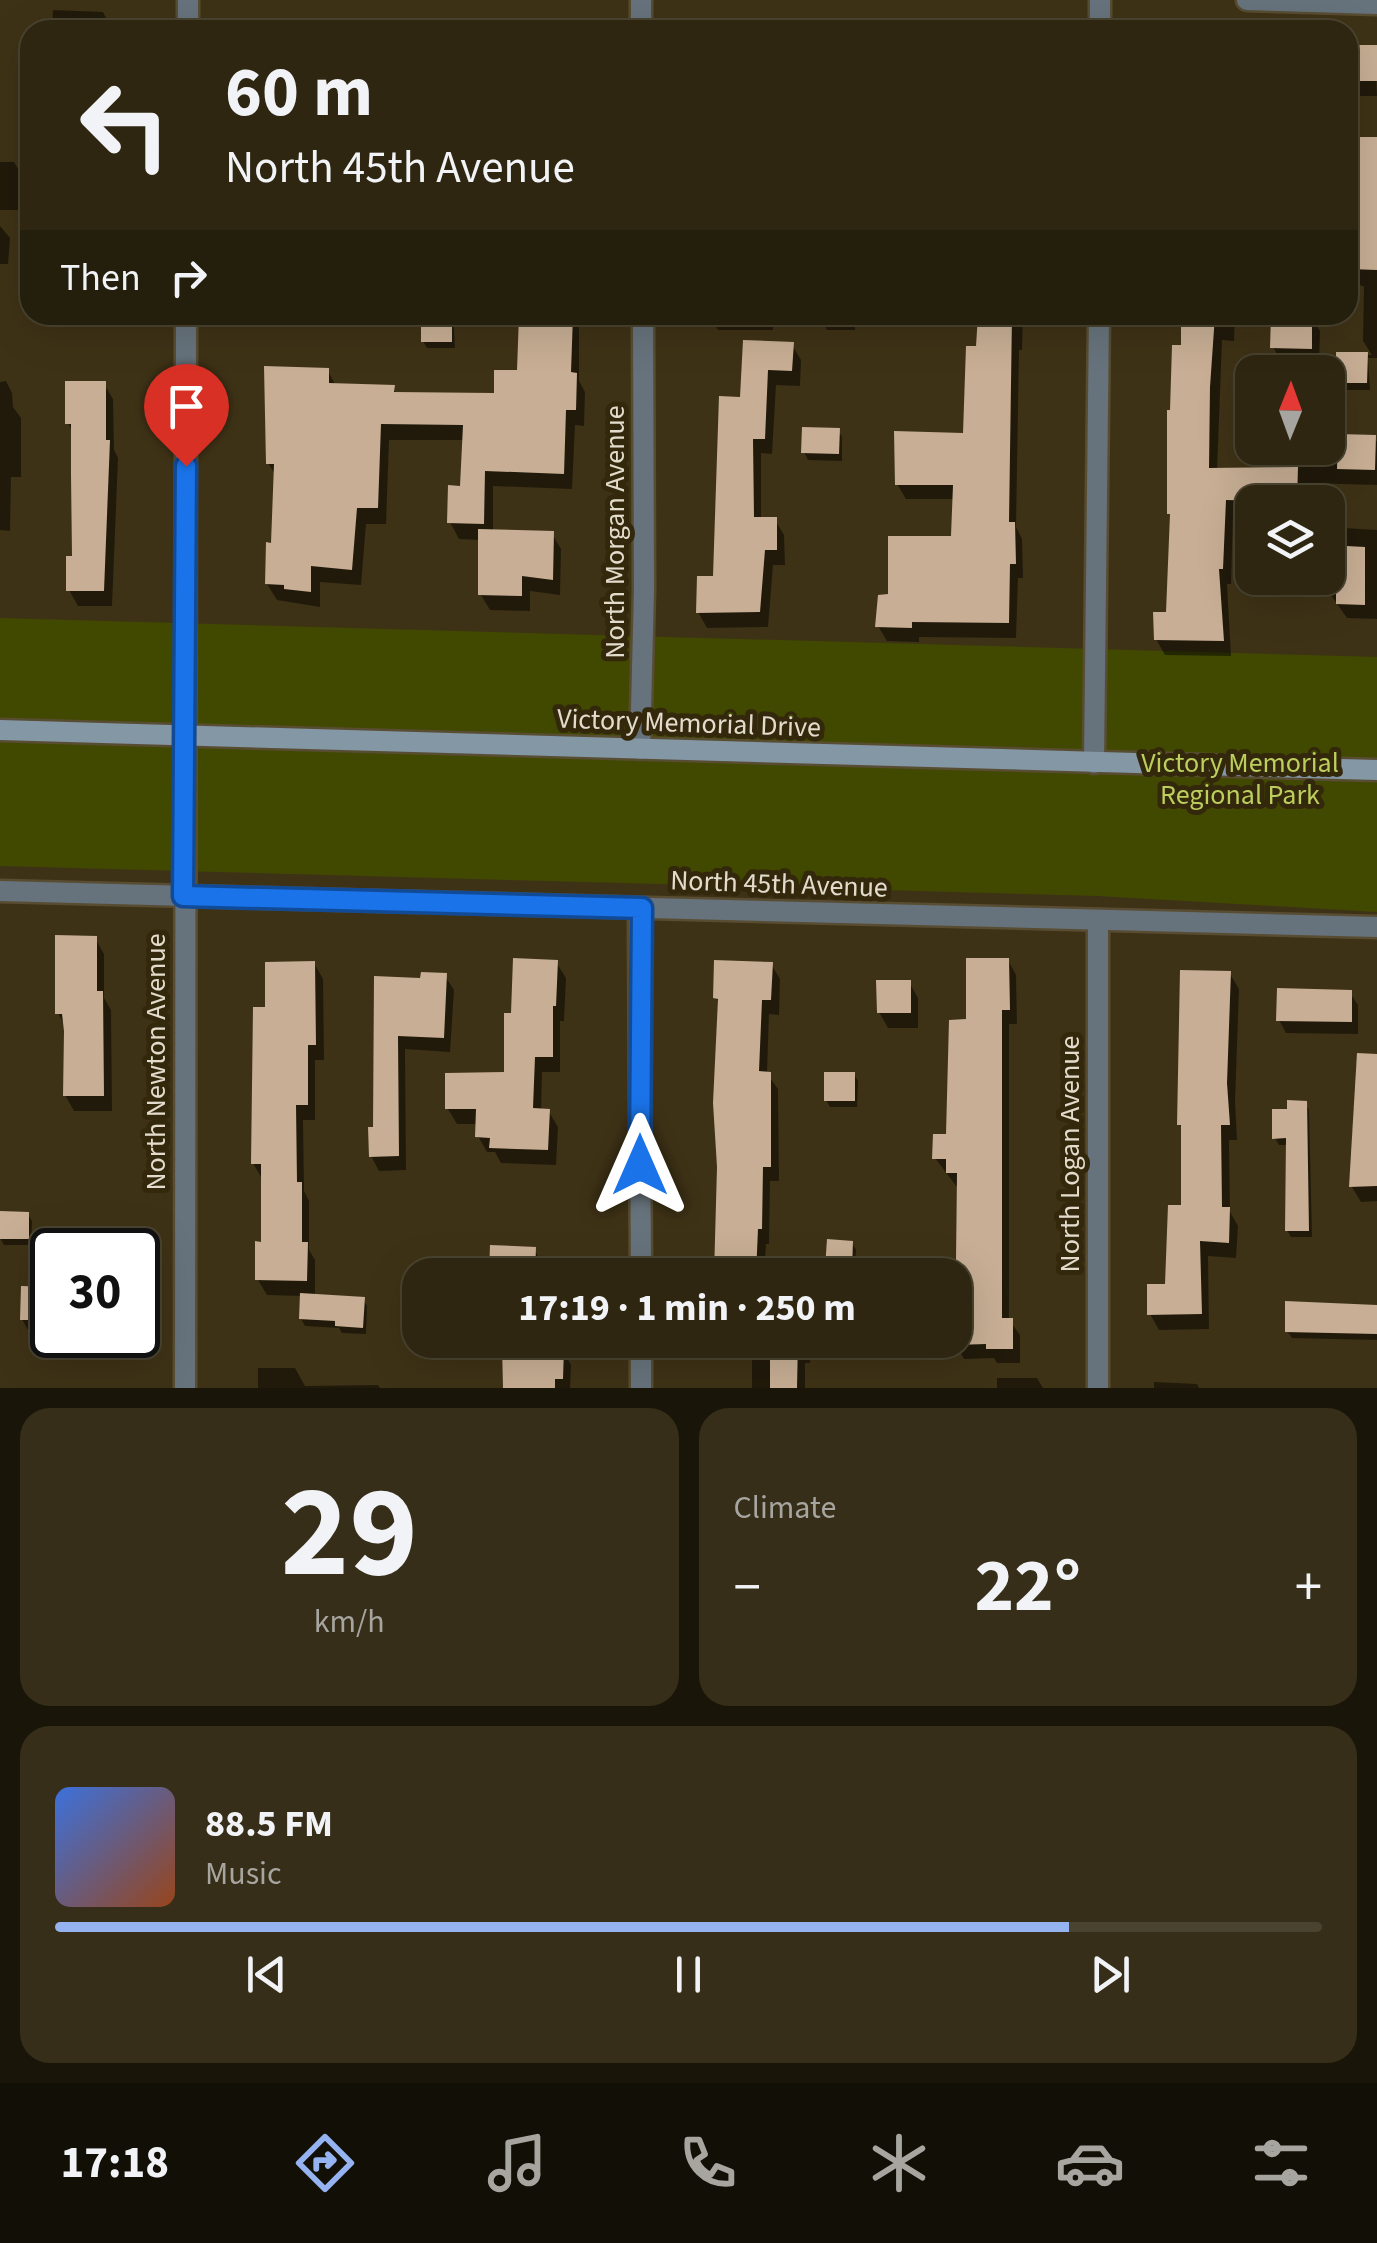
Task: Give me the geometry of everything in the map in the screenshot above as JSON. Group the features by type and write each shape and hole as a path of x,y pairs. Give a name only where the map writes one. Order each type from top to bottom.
{"street":[{"path":"1247,0 1377,4"},
{"name":"North Newton Avenue","path":"185,1388 186,325"},
{"name":"North Morgan Avenue","path":"640,749 644,604 642,325"},
{"path":"1094,763 1099,325"},
{"name":"Victory Memorial Drive","path":"0,730 1377,770"},
{"name":"North 45th Avenue","path":"0,890 1377,927"},
{"path":"641,1258 642,908"},
{"name":"North Logan Avenue","path":"1098,920 1098,1388"},
{"path":"641,1358 642,1388"}],"green space":[{"name":"Victory Memorial Regional Park","path":"0,618 1377,657 1377,912 1098,896 0,866"}],"building":[{"path":"1358,45 1377,45 1377,81 1358,81"},
{"path":"1358,137 1377,137 1377,270 1358,269"},
{"path":"421,325 452,325 452,342 421,342"},
{"path":"519,325 573,325 571,372 577,373 576,410 566,410 564,474 485,471 484,524 447,523 448,485 460,486 463,425 381,424 378,508 357,508 352,570 311,566 311,592 265,584 274,464 266,464 264,366 329,368 329,383 395,385 394,392 494,393 494,370 517,370"},
{"path":"977,325 1012,325 1009,522 1015,522 1016,564 1010,564 1009,623 912,622 912,628 875,627 878,595 888,594 888,536 951,536 953,485 895,485 894,431 963,433 966,346 976,346"},
{"path":"1181,325 1214,325 1209,468 1298,467 1297,485 1235,485 1235,500 1226,500 1223,569 1219,569 1224,641 1154,640 1153,612 1166,612 1170,514 1167,410 1172,345 1181,345"},
{"path":"1271,325 1312,325 1312,349 1270,348"},
{"path":"743,340 794,342 792,371 768,370 765,439 753,439 754,517 777,517 777,550 765,550 760,612 696,613 697,576 713,576 719,396 740,397"},
{"path":"1368,352 1367,383 1345,383 1345,355 1336,355"},
{"path":"65,381 106,381 106,440 110,440 104,591 66,591 66,556 72,556 71,424 65,424"},
{"path":"802,427 840,428 839,454 801,453"},
{"path":"1345,434 1376,435 1375,470 1337,469 1337,465 1345,465"},
{"path":"478,529 554,531 553,580 522,576 522,596 478,595"},
{"path":"1345,546 1365,547 1365,605 1336,604 1336,595 1345,595"},
{"path":"55,935 97,936 97,991 103,991 104,1096 63,1096 64,1031 62,1014 55,1014"},
{"path":"513,958 558,960 553,1057 535,1057 533,1108 550,1109 548,1150 489,1148 490,1138 475,1137 476,1109 445,1109 445,1073 504,1072 504,1013 511,1013"},
{"path":"966,958 1009,958 1010,1010 1002,1010 1002,1318 1013,1318 1013,1349 972,1344 972,1258 956,1258 957,1173 946,1173 946,1159 932,1159 933,1134 946,1134 949,1020 966,1019"},
{"path":"714,960 773,962 771,1000 762,1000 759,1071 771,1072 771,1167 763,1167 762,1229 758,1229 757,1258 714,1258 717,1167 713,1103 718,999 713,998"},
{"path":"315,961 316,1045 308,1045 308,1105 296,1105 297,1182 302,1182 302,1242 308,1242 307,1281 255,1280 255,1241 261,1242 261,1164 251,1164 253,1007 265,1007 265,962"},
{"path":"1180,970 1231,971 1227,1083 1230,1125 1221,1125 1222,1207 1230,1207 1229,1243 1200,1241 1202,1314 1147,1315 1147,1284 1165,1284 1168,1205 1181,1205 1181,1125 1177,1125"},
{"path":"421,972 447,973 444,1038 398,1036 399,1156 369,1157 368,1127 373,1127 374,976 420,978"},
{"path":"876,980 911,980 911,1013 877,1013"},
{"path":"1277,988 1352,990 1352,1022 1276,1021"},
{"path":"1357,1053 1377,1054 1377,1186 1349,1187"},
{"path":"824,1072 855,1072 855,1101 824,1101"},
{"path":"1287,1100 1307,1101 1309,1231 1285,1231 1286,1138 1272,1139 1272,1109 1287,1109"},
{"path":"0,1211 29,1212 29,1239 0,1239"},
{"path":"827,1239 853,1241 852,1258 826,1258"},
{"path":"490,1245 536,1247 536,1258 490,1258"},
{"path":"21,1286 30,1286 30,1338 29,1320 20,1320"},
{"path":"300,1293 365,1297 363,1328 335,1326 335,1321 299,1319"},
{"path":"1285,1301 1377,1305 1377,1334 1285,1332"},
{"path":"502,1358 564,1358 563,1379 555,1379 555,1388 503,1388"},
{"path":"770,1358 798,1358 797,1388 770,1388"}],"route":[{"path":"186,466 183,896 642,908 640,1165"}]}
